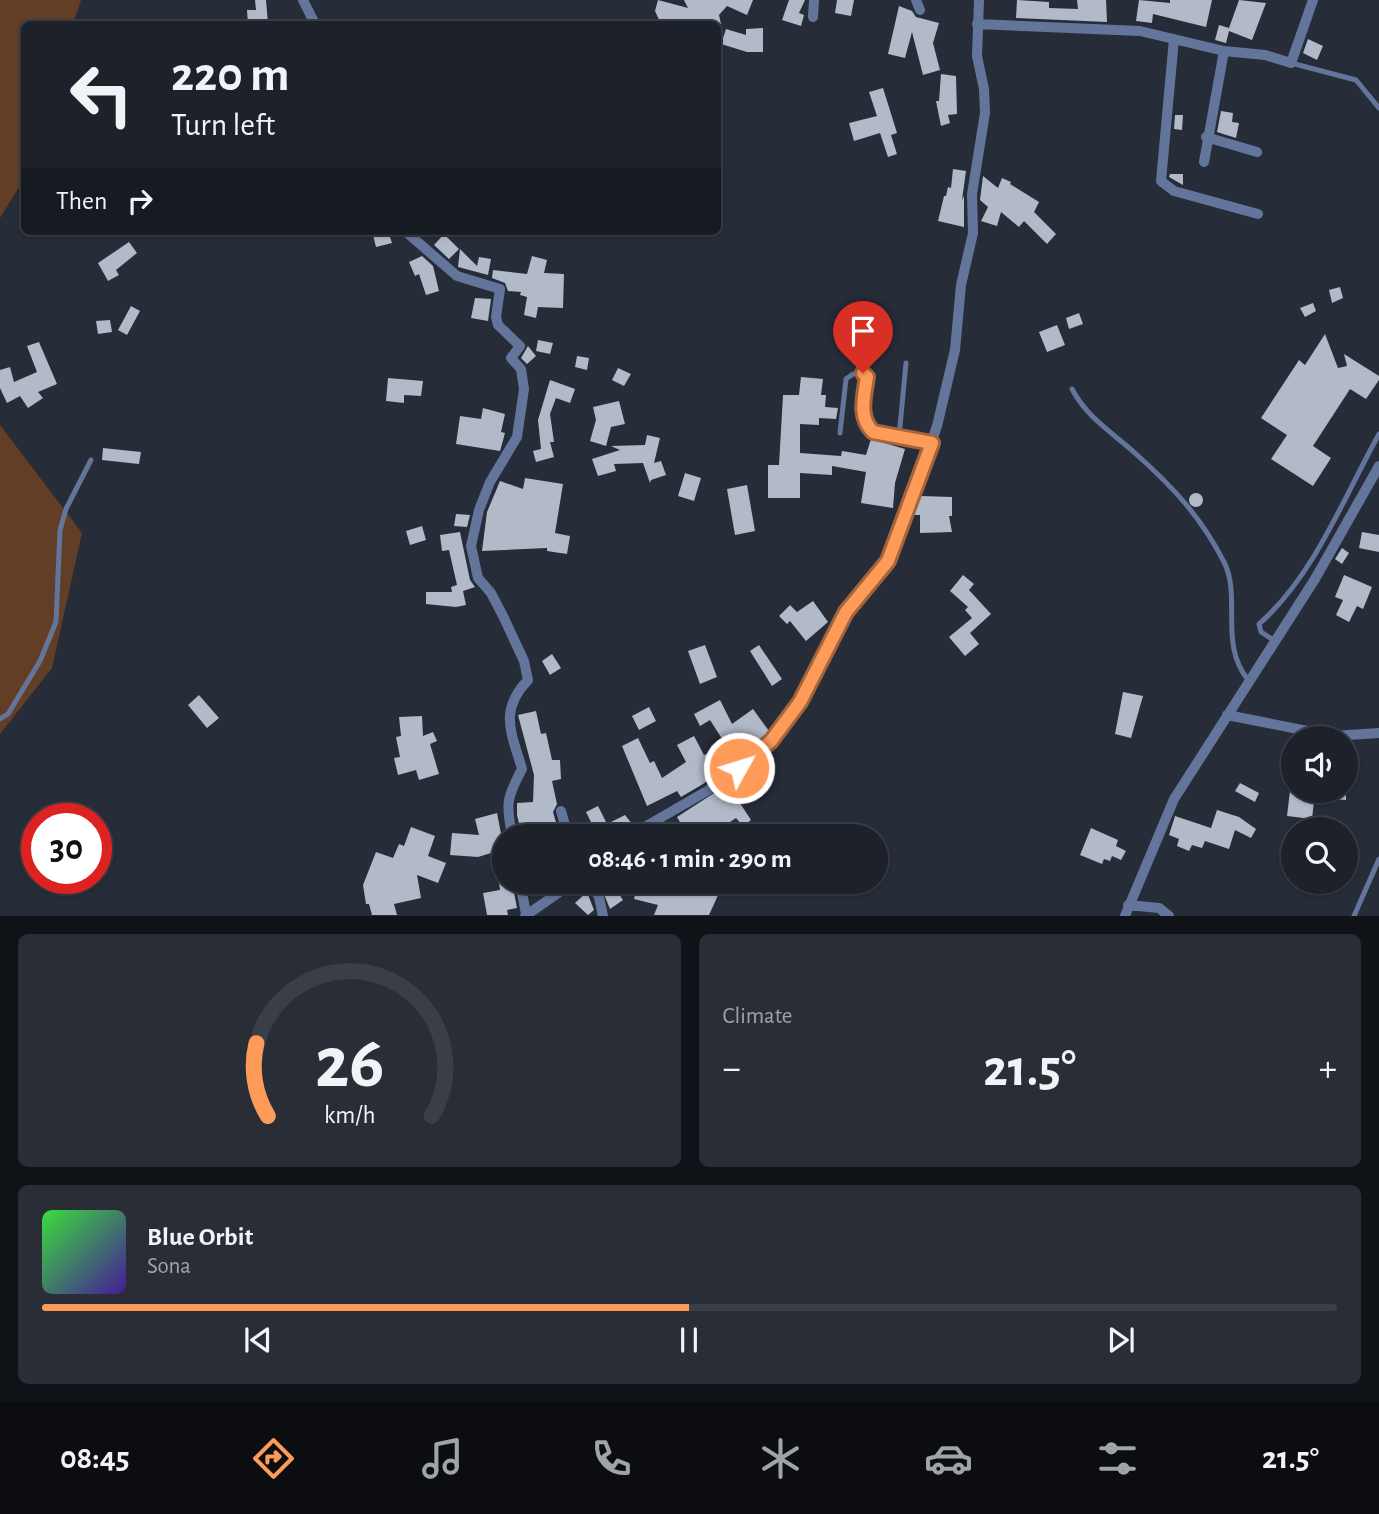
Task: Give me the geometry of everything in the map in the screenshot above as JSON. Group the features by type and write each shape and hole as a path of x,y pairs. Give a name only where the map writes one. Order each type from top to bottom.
{"street":[{"path":"303,0 314,21"},
{"path":"813,17 814,0"},
{"path":"650,824 707,791 759,754 771,741 800,702 846,612 893,552 932,443 955,350 961,285 975,224 972,194 981,153 985,99 977,56 976,24 979,0"},
{"path":"976,24 1140,31 1224,51 1265,55 1291,63 1314,0"},
{"path":"1174,39 1161,181 1174,191 1258,215"},
{"path":"1204,162 1206,137 1224,51"},
{"path":"1206,137 1257,152"},
{"path":"410,235 457,276 500,289 498,325 520,345 511,358 521,369 524,389 517,437 490,482 478,510 471,546 478,578 491,593 504,618 524,661 528,680 518,690 508,720 522,769 509,794 506,809 509,824"},
{"path":"1169,915 1160,908 1127,910 1174,799 1275,641 1379,466"},
{"path":"1227,715 1333,736 1379,733"},
{"path":"561,811 565,824"},
{"path":"522,894 526,915 557,894"},
{"path":"597,894 603,915"}],"lane":[{"path":"1291,63 1356,80 1379,108"},
{"path":"899,437 906,363"},
{"path":"840,433 846,379 853,374 863,373 867,377 863,415 866,425 873,432 932,443"},
{"path":"1072,389 1091,417 1144,461 1195,512 1226,567 1235,652 1243,673 1250,681"},
{"path":"1275,641 1261,632 1259,624 1279,604 1307,564 1379,434"},
{"path":"0,719 8,714 51,639 60,595 60,530 66,509 91,460"},
{"path":"1354,915 1379,859"}],"shaded area":[{"path":"0,0 81,0 74,21 21,21 21,181 0,218"},
{"path":"0,425 82,533 52,668 0,734"}],"building":[{"path":"255,0 266,0 268,21 248,21 247,10 256,10"},
{"path":"658,0 688,8 684,0 753,0 747,15 727,6 719,15 720,21 660,21 655,11"},
{"path":"789,0 805,0 799,13 804,15 801,26 782,20"},
{"path":"837,0 854,0 851,16 835,13"},
{"path":"1017,0 1049,2 1049,8 1078,9 1077,0 1106,0 1107,22 1016,18"},
{"path":"1139,0 1170,3 1170,0 1212,0 1206,27 1153,14 1152,23 1136,21"},
{"path":"1239,0 1266,3 1252,40 1229,31 1226,43 1215,40 1219,25 1229,28"},
{"path":"899,6 912,11 916,17 939,23 933,43 940,70 923,75 912,32 905,58 888,54"},
{"path":"763,28 763,52 747,52 721,44 726,29 746,35 746,29"},
{"path":"1308,39 1323,46 1317,60 1303,53"},
{"path":"941,74 956,76 957,114 948,115 950,123 941,126 936,101 939,101"},
{"path":"883,88 897,133 891,135 897,154 888,157 880,133 854,141 849,123 877,116 869,92"},
{"path":"1221,111 1233,113 1232,122 1239,123 1236,138 1217,132"},
{"path":"1175,115 1183,115 1182,130 1174,129"},
{"path":"953,169 966,171 962,200 964,196 964,227 938,221 944,196 948,187 951,188"},
{"path":"1170,174 1183,174 1183,185 1169,177"},
{"path":"983,176 998,188 1002,178 1011,182 1010,184 1039,202 1034,212 1056,234 1047,244 1024,221 1019,227 1001,212 997,226 981,221 988,207 980,200"},
{"path":"373,235 389,235 392,243 376,247"},
{"path":"445,235 459,249 449,259 434,245"},
{"path":"129,242 137,253 116,270 119,275 108,281 98,263"},
{"path":"460,249 477,266 479,257 491,259 488,275 458,267"},
{"path":"422,256 433,266 439,291 426,295 419,274 415,276 409,262"},
{"path":"532,256 547,260 544,273 564,274 563,308 538,307 536,318 524,315 527,297 520,295 521,292 508,291 505,283 492,278 493,270 527,274"},
{"path":"1340,287 1343,298 1332,303 1329,290"},
{"path":"475,298 491,299 488,321 471,318"},
{"path":"1313,303 1316,311 1305,317 1300,308"},
{"path":"131,306 140,311 127,335 118,330"},
{"path":"1079,313 1083,324 1069,329 1066,318"},
{"path":"110,320 112,332 98,334 96,321"},
{"path":"1057,325 1065,345 1047,352 1039,332"},
{"path":"1325,334 1338,368 1347,366 1344,354 1379,376 1379,380 1366,399 1350,389 1313,446 1331,458 1313,486 1271,459 1287,435 1261,418 1299,360 1305,365"},
{"path":"538,340 553,343 550,354 536,351"},
{"path":"39,342 57,384 38,392 43,398 28,408 20,396 7,403 0,388 0,370 10,367 14,382 37,372 27,346"},
{"path":"528,346 536,356 527,364 521,358"},
{"path":"577,356 589,358 587,370 575,367"},
{"path":"618,368 631,374 624,386 612,380"},
{"path":"801,377 823,379 821,395 826,395 825,407 838,408 836,419 819,418 819,425 800,424 800,453 841,456 842,451 866,455 871,439 905,449 895,483 893,508 861,503 866,472 832,466 832,475 800,473 800,498 768,498 768,465 779,465 783,395 799,395"},
{"path":"388,378 423,381 421,396 404,395 404,403 386,401"},
{"path":"550,380 575,389 570,403 556,398 550,414 554,442 550,442 554,457 536,462 533,451 541,449 538,420"},
{"path":"619,401 625,424 611,427 606,446 590,441 596,420 593,407"},
{"path":"483,408 505,414 501,432 505,433 500,451 456,444 460,416 481,419"},
{"path":"647,435 660,438 654,463 661,461 666,475 651,480 650,483 643,463 614,464 616,471 598,476 592,459 620,450 611,446 645,445"},
{"path":"103,448 141,452 139,464 102,460"},
{"path":"685,473 701,478 694,501 678,496"},
{"path":"525,478 563,484 555,533 570,536 567,554 547,551 547,548 482,551 487,512 500,481 523,489"},
{"path":"747,485 755,531 735,535 727,489"},
{"path":"1196,493 1201,495 1201,505 1196,507 1191,505 1189,500 1191,495"},
{"path":"921,496 952,497 952,516 949,516 952,532 920,533 920,515 914,515"},
{"path":"456,514 470,515 467,527 454,526"},
{"path":"422,526 426,540 410,545 406,531"},
{"path":"460,532 470,580 475,587 463,591 466,605 456,607 426,604 426,592 452,592 451,587 457,585 449,550 442,551 440,535"},
{"path":"1362,532 1379,535 1379,552 1359,548"},
{"path":"1342,548 1349,553 1342,564 1335,559"},
{"path":"963,575 974,584 969,590 991,614 970,633 979,644 965,656 949,637 972,618 965,610 968,607 950,591"},
{"path":"1344,575 1372,587 1363,609 1357,606 1349,622 1336,615 1343,600 1335,597"},
{"path":"813,601 828,622 806,641 790,621 787,624 779,616 790,605 797,612"},
{"path":"705,645 717,677 700,684 688,651"},
{"path":"759,645 782,679 772,686 750,651"},
{"path":"552,654 561,668 550,675 542,661"},
{"path":"1123,692 1143,696 1131,738 1115,734"},
{"path":"199,695 219,718 207,728 188,705"},
{"path":"720,700 732,724 753,709 769,731 747,751 727,760 730,765 703,784 681,797 677,791 647,806 622,746 638,738 650,763 654,761 662,778 686,762 677,745 694,736 704,755 726,745 710,720 700,726 694,714"},
{"path":"649,707 656,721 639,730 632,716"},
{"path":"536,711 541,734 546,733 552,760 560,760 561,779 552,781 557,804 553,812 556,824 519,824 517,803 533,802 534,775 518,715"},
{"path":"422,716 423,736 433,732 437,741 430,744 439,774 419,780 416,770 398,775 394,758 400,757 396,737 401,736 399,717"},
{"path":"756,766 766,784 738,800 751,820 746,824 741,824 736,818 727,824 688,824 680,822 677,817"},
{"path":"1240,783 1259,793 1255,802 1235,791"},
{"path":"1289,803 1314,803 1312,817 1287,816"},
{"path":"598,806 607,824 592,824 586,812"},
{"path":"1217,810 1239,817 1256,829 1251,838 1235,830 1229,849 1205,841 1202,848 1192,845 1189,851 1177,846 1179,839 1169,835 1175,816 1211,828"},
{"path":"497,813 499,824 492,824 492,853 478,857 450,855 452,833 479,835 475,819"},
{"path":"625,815 632,824 607,824"},
{"path":"411,827 435,836 428,856 446,863 438,883 417,875 421,898 394,904 397,915 372,915 369,904 366,904 363,885 376,852 393,858 399,844 404,846"},
{"path":"1091,828 1118,840 1116,846 1126,851 1121,860 1112,856 1110,861 1104,859 1102,864 1080,855"},
{"path":"483,893 514,894 517,908 507,910 508,915 487,915"},
{"path":"588,894 594,910 588,915 575,903"},
{"path":"604,894 619,894 623,900 610,909"},
{"path":"635,894 719,894 709,915 654,915 658,905 634,899"}],"route":[{"path":"739,768 759,754 800,702 846,612 888,561 932,443 873,432 866,425 863,415 867,377 863,373"}]}
